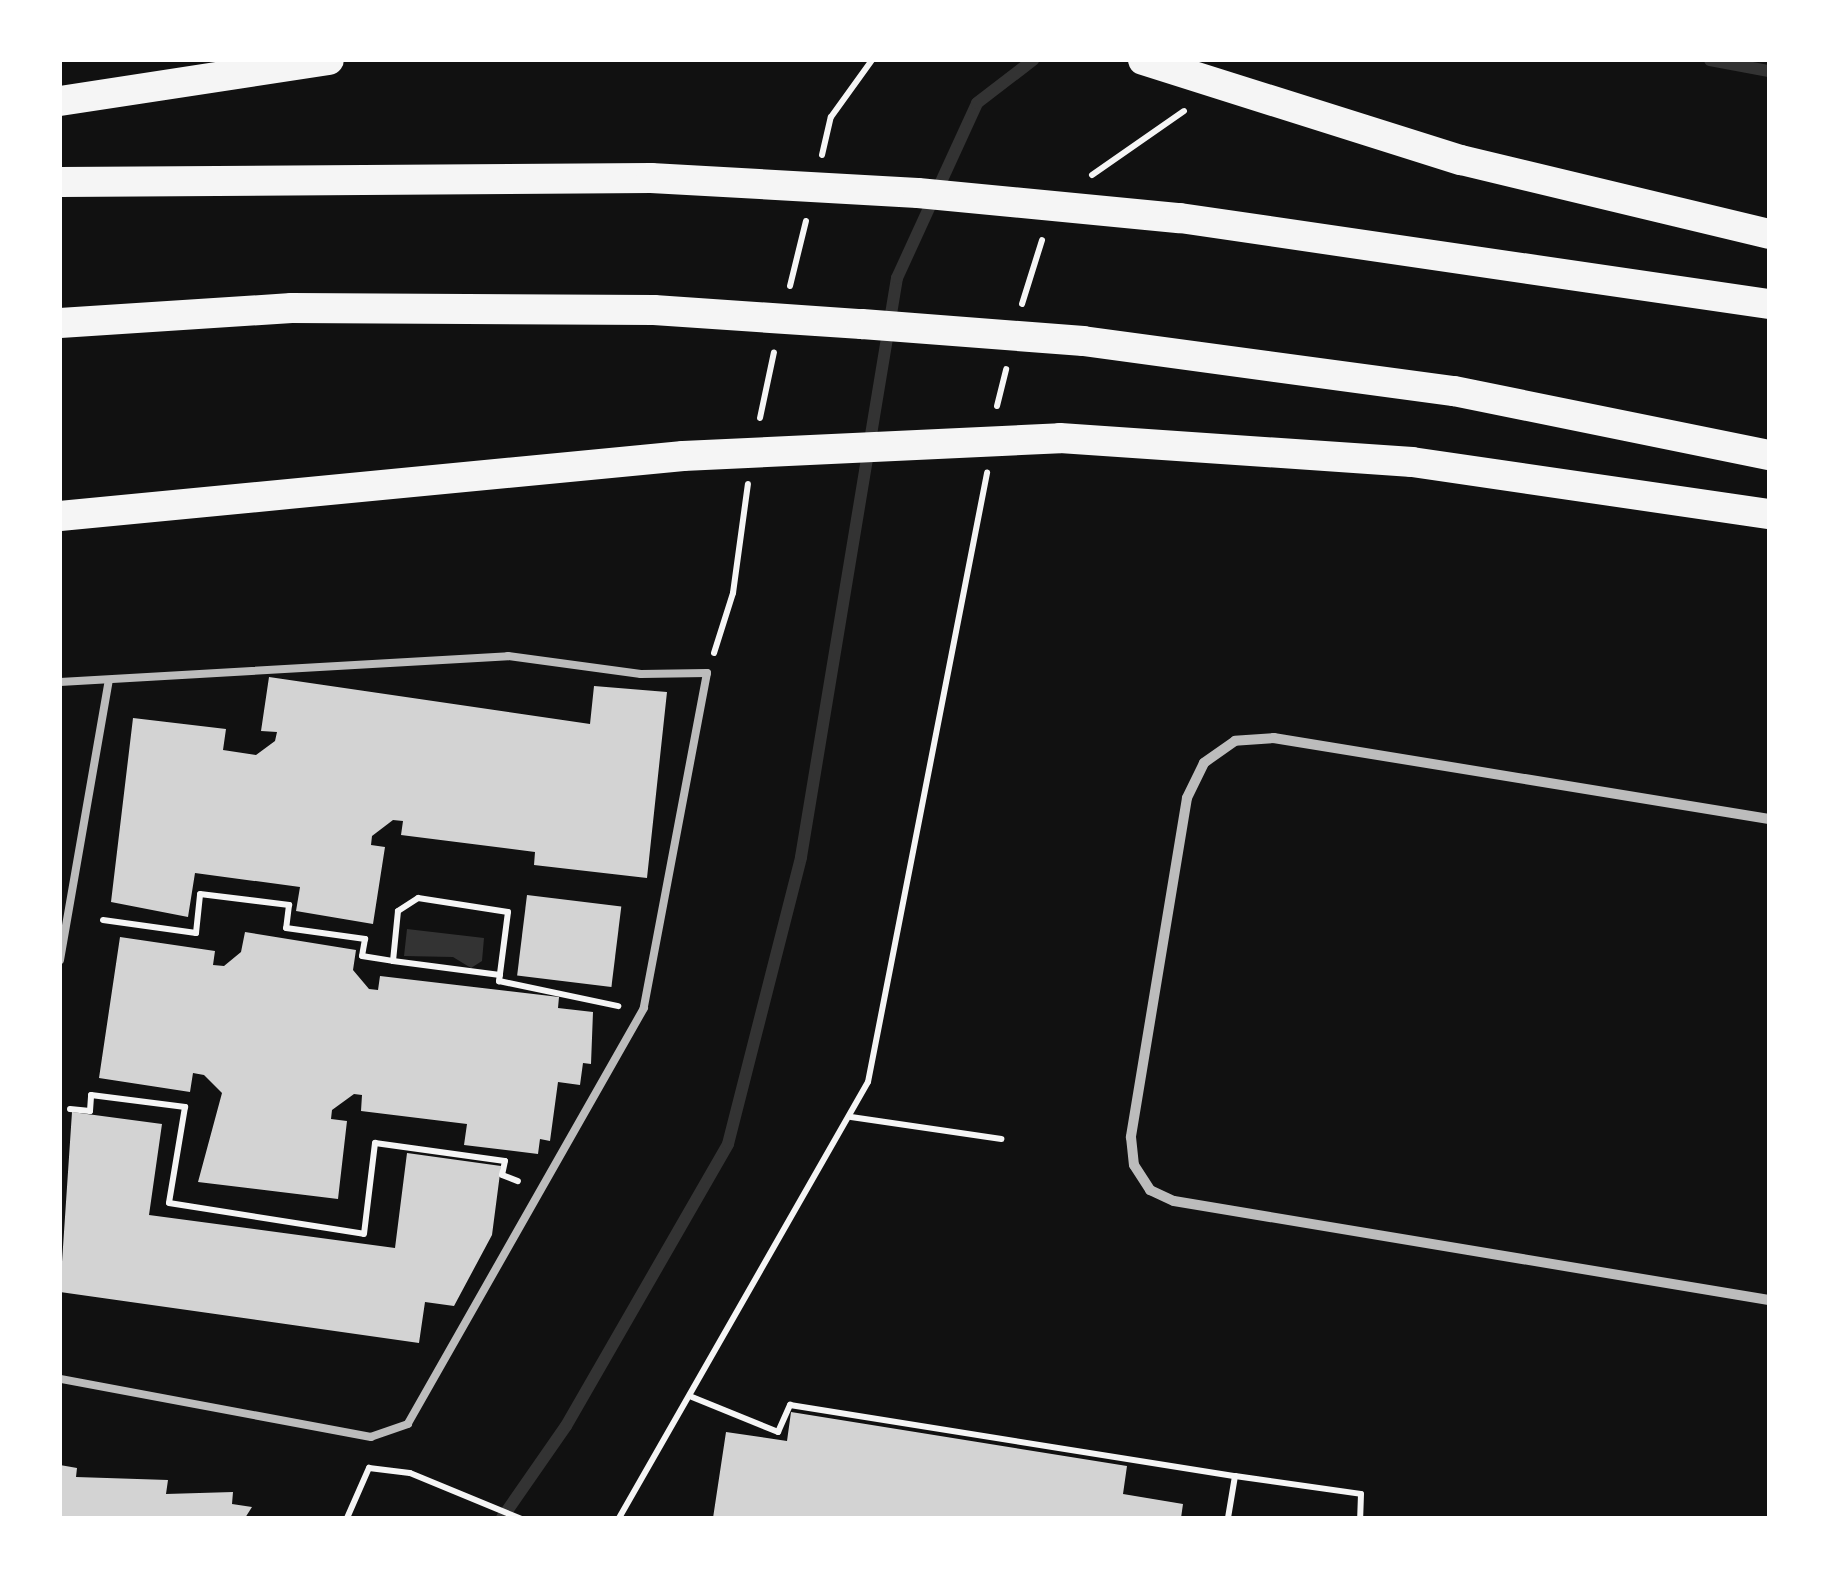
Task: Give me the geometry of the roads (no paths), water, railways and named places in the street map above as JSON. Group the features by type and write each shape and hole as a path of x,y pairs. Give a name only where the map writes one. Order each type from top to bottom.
{"highway":[{"path":"60,101 329,60"},
{"path":"1143,60 1461,160 1769,234"},
{"path":"60,182 651,178 1180,218 1769,304"},
{"path":"60,324 292,308 654,310 1083,342 1454,391 1769,455"},
{"path":"60,516 683,456 1060,438 1412,462 1769,514"}],"street":[{"path":"1769,819 1274,738 1235,741 1204,763 1187,798 1131,1136 1134,1165 1150,1190 1174,1200 1769,1300"}],"lane":[{"path":"60,682 508,656 641,674 707,673 644,1008 432,1396 408,1424 371,1437 60,1379"},
{"path":"60,960 109,680"}],"waterway":[{"path":"502,1518 566,1426 728,1144 801,857 897,278 977,103 1033,60"},
{"path":"1710,60 1769,71"}]}
